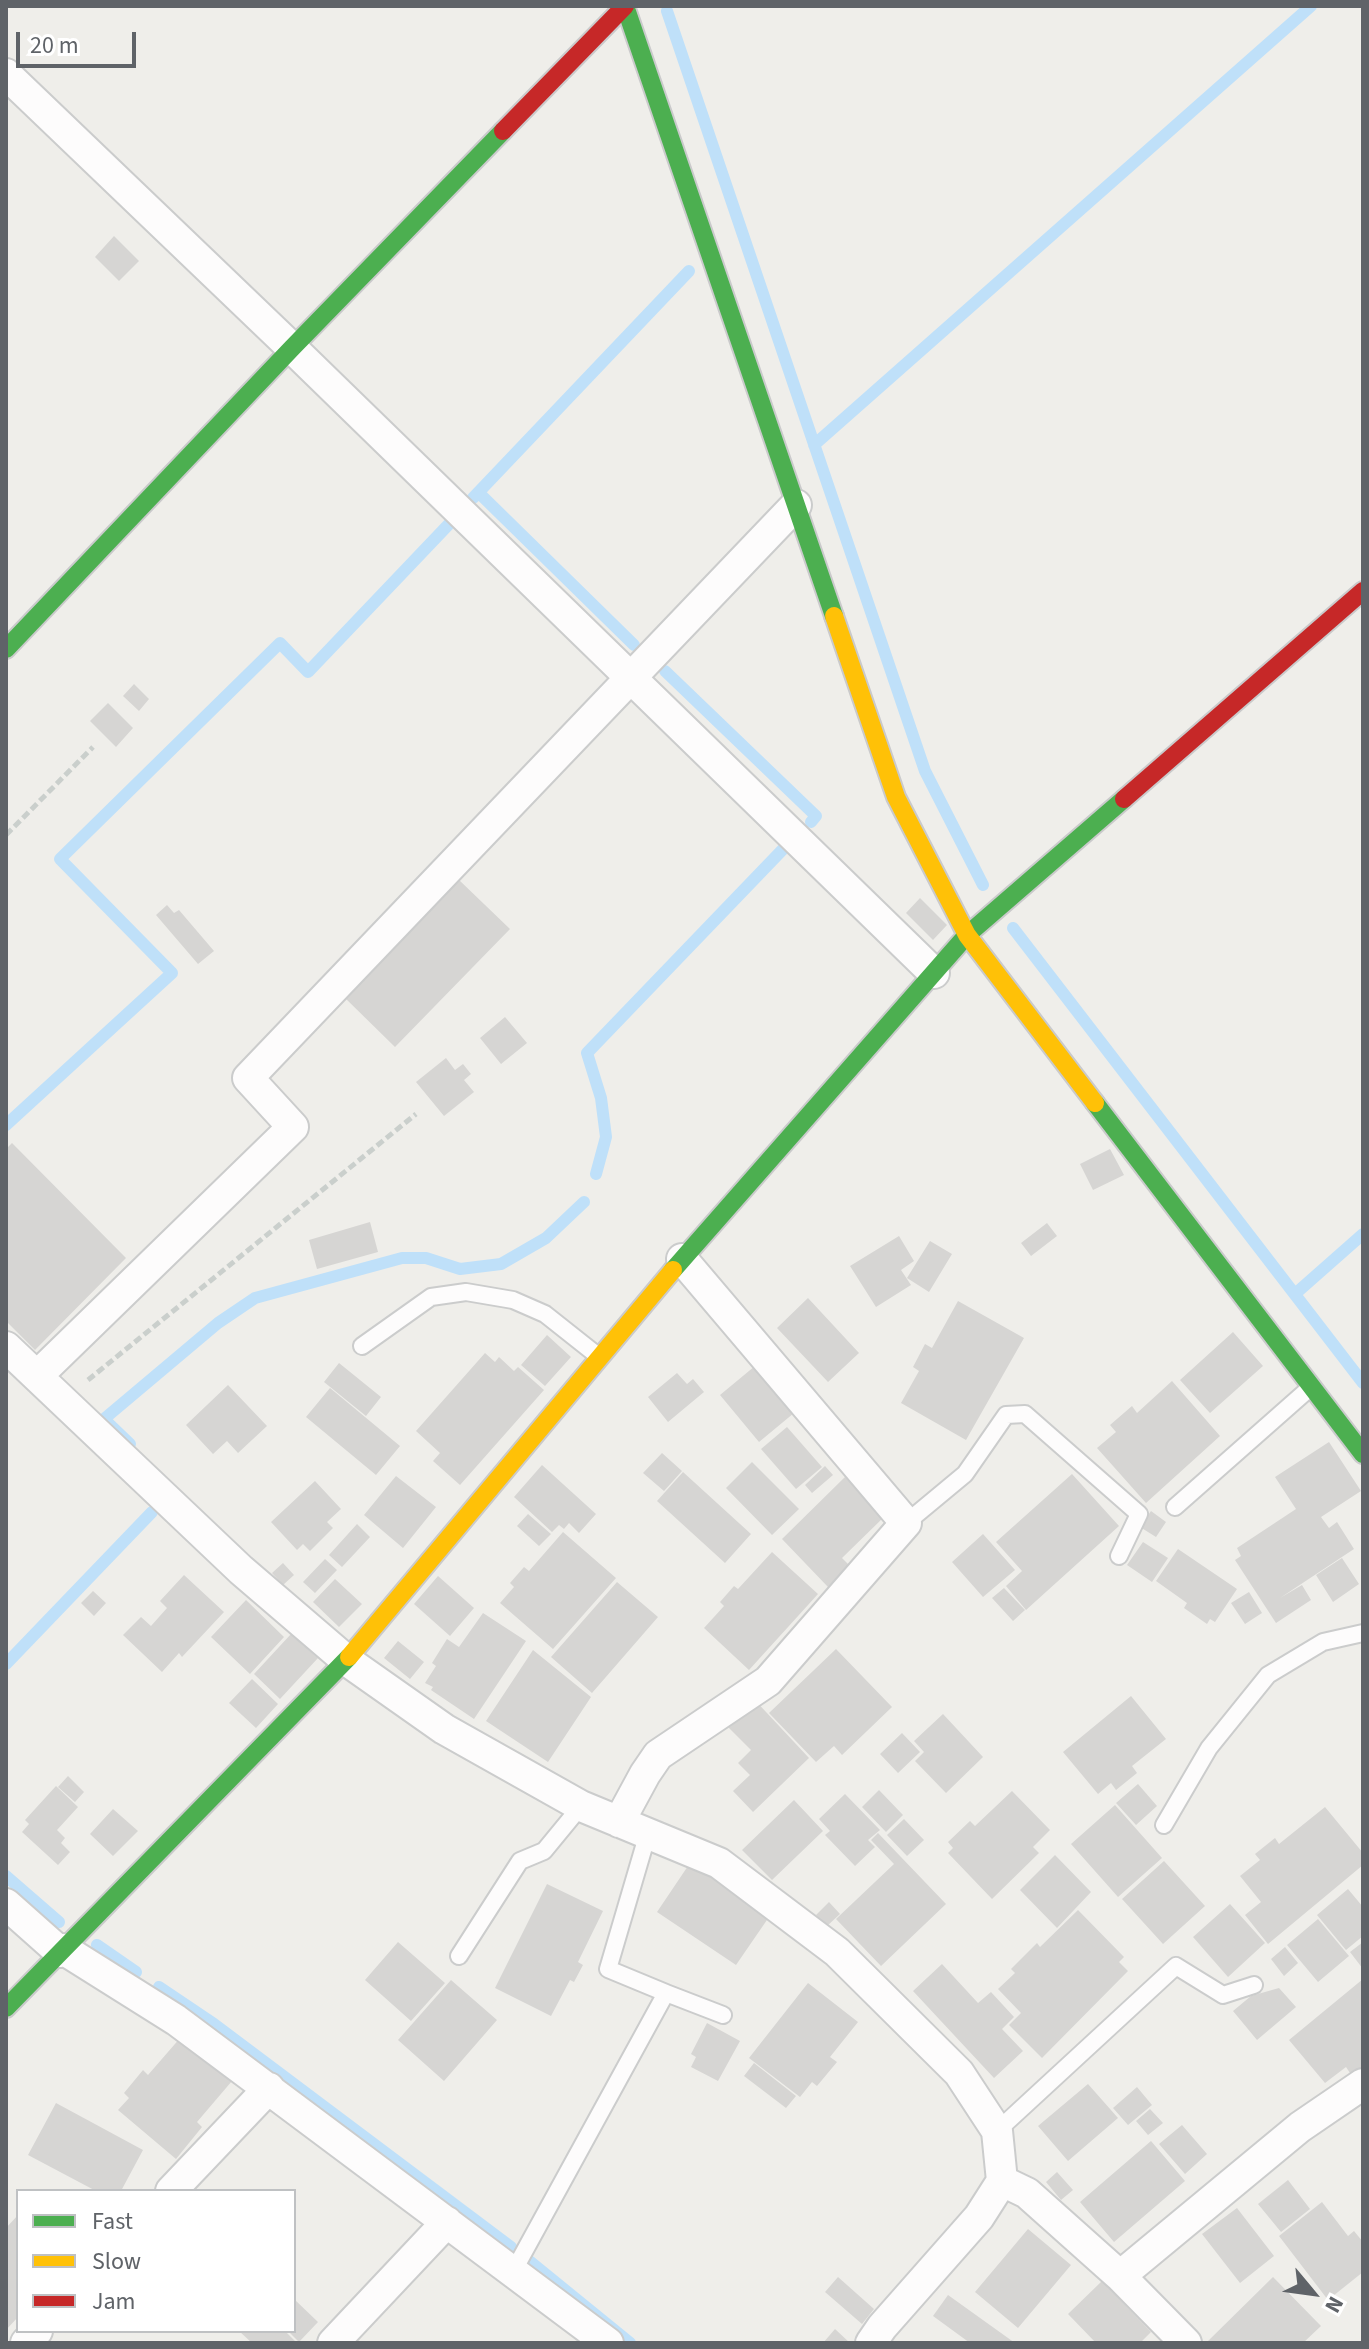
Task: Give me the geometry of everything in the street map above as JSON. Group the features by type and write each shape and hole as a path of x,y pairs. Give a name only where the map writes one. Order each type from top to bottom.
{"street":[{"path":"6,649 292,348 625,6 896,797 967,935 1363,1454"},
{"path":"6,74 934,973"},
{"path":"37,1376 293,1127 248,1078 796,505"},
{"path":"6,2008 346,1660 682,1259 967,935 1363,591"},
{"path":"619,1822 658,1755 768,1681 906,1523 682,1259"},
{"path":"6,1347 241,1570 346,1660 444,1729 581,1806 719,1863 837,1952 959,2073 997,2131 1002,2181 979,2217 871,2343"},
{"path":"6,1904 61,1950 176,2020 608,2343"},
{"path":"1120,2276 1300,2127 1363,2084"},
{"path":"173,2189 269,2088"},
{"path":"1002,2181 1027,2193 1120,2276 1186,2343"},
{"path":"333,2343 447,2222"}],"lane":[{"path":"362,1346 431,1297 466,1292 513,1300 545,1314 599,1357"},
{"path":"1175,1507 1311,1387"},
{"path":"906,1523 965,1474 1006,1415 1025,1414 1139,1514 1119,1556"},
{"path":"1164,1825 1209,1748 1268,1675 1323,1642 1363,1633"},
{"path":"459,1956 520,1861 544,1851 581,1806"},
{"path":"648,1833 608,1969 723,2015"},
{"path":"997,2131 1176,1966 1223,1995 1254,1985"},
{"path":"513,2272 666,1993"}],"path":[{"path":"6,835 93,747"},
{"path":"62,1401 416,1114"}],"building":[{"path":"114,236 139,261 119,281 95,257"},
{"path":"134,684 149,699 139,711 123,696"},
{"path":"108,703 133,728 116,747 90,721"},
{"path":"458,879 510,929 395,1047 344,997"},
{"path":"920,898 947,925 933,940 906,913"},
{"path":"167,905 174,913 179,910 214,951 198,964 156,915"},
{"path":"505,1017 527,1043 501,1064 480,1038"},
{"path":"446,1058 455,1070 463,1064 471,1074 464,1080 474,1092 444,1116 416,1082"},
{"path":"12,1143 126,1258 35,1350 6,1321 6,1149"},
{"path":"1110,1149 1124,1175 1093,1190 1080,1164"},
{"path":"370,1222 378,1252 317,1269 309,1240"},
{"path":"1047,1223 1057,1236 1031,1256 1021,1243"},
{"path":"899,1236 914,1261 901,1270 911,1285 876,1307 850,1266"},
{"path":"930,1241 952,1254 929,1292 907,1278"},
{"path":"808,1298 859,1353 828,1382 777,1328"},
{"path":"958,1301 1024,1338 966,1440 901,1403 919,1371 913,1367 925,1344 932,1348"},
{"path":"1233,1332 1263,1366 1210,1413 1180,1380"},
{"path":"547,1335 571,1357 545,1386 521,1365"},
{"path":"485,1353 495,1362 499,1357 514,1371 518,1367 544,1390 460,1485 433,1461 440,1453 416,1431"},
{"path":"339,1363 381,1397 366,1416 324,1382"},
{"path":"755,1366 794,1413 759,1442 720,1395"},
{"path":"677,1373 687,1384 693,1379 704,1392 668,1422 648,1397"},
{"path":"1172,1381 1220,1436 1146,1503 1097,1448 1116,1432 1110,1425 1132,1406 1137,1413"},
{"path":"228,1385 267,1426 238,1453 227,1441 213,1454 186,1425"},
{"path":"330,1388 400,1446 376,1475 306,1417"},
{"path":"787,1427 822,1467 796,1489 761,1449"},
{"path":"1329,1442 1361,1491 1321,1517 1329,1528 1337,1522 1354,1549 1280,1598 1302,1585 1311,1600 1276,1623 1235,1560 1241,1556 1237,1548 1296,1509 1275,1477"},
{"path":"662,1453 682,1471 664,1491 643,1473"},
{"path":"752,1462 799,1509 772,1535 726,1488"},
{"path":"542,1465 596,1514 579,1533 569,1523 564,1529 559,1525 552,1532 514,1497"},
{"path":"825,1466 833,1475 812,1493 805,1485"},
{"path":"683,1472 751,1534 725,1563 657,1501"},
{"path":"1072,1474 1119,1526 1026,1610 1006,1586 1022,1571 996,1542"},
{"path":"396,1476 436,1507 403,1548 364,1515"},
{"path":"845,1477 884,1517 842,1558 850,1566 828,1587 782,1539"},
{"path":"315,1481 341,1509 327,1522 333,1528 310,1551 303,1544 297,1550 271,1522"},
{"path":"1151,1511 1166,1522 1156,1537 1140,1527"},
{"path":"528,1514 551,1534 539,1546 517,1526"},
{"path":"357,1524 370,1537 342,1567 329,1555"},
{"path":"563,1532 616,1578 553,1649 500,1603 514,1587 510,1583 524,1567 529,1571"},
{"path":"983,1534 1015,1570 983,1597 952,1562"},
{"path":"1143,1542 1168,1558 1152,1582 1127,1565"},
{"path":"1178,1549 1237,1589 1215,1622 1210,1619 1207,1624 1184,1608 1187,1603 1156,1581"},
{"path":"772,1552 818,1594 749,1670 704,1628 724,1606 720,1602 734,1586 738,1589"},
{"path":"1342,1558 1359,1584 1333,1602 1316,1575"},
{"path":"325,1559 337,1570 315,1593 303,1582"},
{"path":"283,1563 294,1575 283,1585 272,1573"},
{"path":"184,1575 224,1612 182,1657 179,1653 162,1672 123,1635 141,1617 151,1626 167,1608 160,1601"},
{"path":"438,1576 474,1608 450,1636 414,1604"},
{"path":"335,1579 362,1604 339,1627 313,1602"},
{"path":"617,1582 658,1617 592,1693 551,1657"},
{"path":"1004,1588 1025,1610 1013,1621 992,1598"},
{"path":"93,1591 106,1603 94,1616 81,1603"},
{"path":"1249,1592 1262,1613 1245,1624 1231,1603"},
{"path":"246,1600 284,1637 250,1674 211,1637"},
{"path":"483,1613 526,1641 474,1719 425,1683 436,1666 432,1663 447,1639 459,1647"},
{"path":"291,1634 318,1658 280,1699 254,1674"},
{"path":"398,1641 424,1662 410,1679 384,1658"},
{"path":"836,1649 892,1707 842,1755 834,1746 816,1762 769,1713"},
{"path":"533,1650 591,1697 548,1762 486,1721"},
{"path":"252,1679 278,1704 256,1728 229,1703"},
{"path":"1131,1696 1166,1739 1132,1766 1137,1773 1116,1790 1111,1783 1098,1794 1063,1752"},
{"path":"752,1697 809,1758 753,1812 733,1791 750,1775 738,1763 751,1750 725,1724"},
{"path":"943,1714 983,1757 946,1793 915,1761 924,1752 914,1741"},
{"path":"902,1733 920,1752 898,1773 880,1754"},
{"path":"68,1776 84,1792 75,1802 58,1787"},
{"path":"1138,1784 1157,1806 1136,1825 1116,1803"},
{"path":"56,1786 78,1807 57,1830 65,1838 61,1843 70,1852 58,1865 22,1832 29,1824 25,1820"},
{"path":"879,1790 903,1815 886,1832 862,1807"},
{"path":"1012,1791 1050,1830 1033,1847 1039,1853 992,1899 948,1853 953,1848 948,1842 970,1821 975,1826"},
{"path":"845,1794 880,1830 868,1840 875,1847 855,1866 825,1835 830,1831 819,1819"},
{"path":"794,1800 823,1831 772,1880 742,1850"},
{"path":"1115,1805 1162,1858 1118,1897 1071,1844"},
{"path":"1325,1807 1363,1853 1363,1865 1268,1944 1245,1915 1261,1902 1240,1876 1260,1860 1255,1854 1275,1838 1279,1844"},
{"path":"113,1809 138,1831 113,1856 90,1834"},
{"path":"904,1819 924,1840 907,1856 887,1835"},
{"path":"878,1833 946,1904 881,1966 836,1919 894,1864 871,1840"},
{"path":"1055,1855 1091,1892 1057,1928 1020,1890"},
{"path":"1164,1861 1205,1906 1163,1944 1122,1899"},
{"path":"690,1863 769,1917 736,1965 657,1912"},
{"path":"547,1884 603,1911 578,1962 583,1965 574,1982 570,1980 551,2016 495,1988"},
{"path":"1348,1889 1363,1907 1363,1936 1346,1950 1317,1915"},
{"path":"829,1902 840,1914 827,1926 816,1915"},
{"path":"1230,1904 1265,1943 1228,1977 1193,1937"},
{"path":"1078,1910 1124,1957 1119,1962 1128,1971 1042,2058 1009,2025 1021,2013 998,1989 1015,1973 1011,1969 1037,1943 1040,1947"},
{"path":"1318,1919 1349,1956 1318,1982 1287,1945"},
{"path":"398,1942 445,1983 411,2021 365,1980"},
{"path":"1363,1942 1363,1969 1350,1952"},
{"path":"1285,1947 1298,1963 1284,1976 1271,1959"},
{"path":"942,1964 978,2003 991,1992 1014,2017 1002,2029 1023,2051 994,2078 913,1991"},
{"path":"1363,1979 1363,2067 1352,2076 1346,2067 1325,2083 1289,2040"},
{"path":"451,1980 497,2020 444,2081 398,2040"},
{"path":"808,1983 858,2022 830,2057 837,2062 817,2086 812,2082 800,2097 749,2058"},
{"path":"1279,1988 1296,2007 1257,2040 1233,2011 1251,1996"},
{"path":"707,2023 740,2041 718,2081 691,2067 696,2057 691,2054"},
{"path":"181,2037 232,2081 197,2122 202,2127 176,2159 118,2110 129,2098 124,2093 143,2070 148,2075"},
{"path":"754,2063 796,2096 786,2108 744,2076"},
{"path":"1088,2084 1118,2118 1068,2161 1038,2126"},
{"path":"1137,2087 1152,2105 1128,2125 1113,2108"},
{"path":"56,2103 143,2150 122,2189 92,2189 28,2155"},
{"path":"1150,2109 1163,2123 1148,2135 1136,2121"},
{"path":"1182,2125 1207,2154 1185,2174 1159,2144"},
{"path":"1151,2141 1185,2181 1114,2242 1080,2202"},
{"path":"1057,2172 1073,2190 1061,2200 1046,2182"},
{"path":"1288,2180 1310,2209 1281,2232 1258,2204"},
{"path":"1322,2202 1348,2236 1354,2231 1363,2242 1363,2272 1328,2300 1279,2236"},
{"path":"1237,2208 1274,2256 1240,2283 1202,2234"},
{"path":"16,2217 16,2319 6,2330 6,2228"},
{"path":"1028,2229 1071,2265 1018,2328 975,2292"},
{"path":"838,2277 874,2309 862,2324 825,2292"},
{"path":"1273,2277 1321,2326 1303,2343 1210,2343 1208,2341"},
{"path":"1102,2281 1151,2332 1140,2343 1096,2343 1068,2314"},
{"path":"948,2295 1015,2343 970,2343 933,2316"},
{"path":"296,2301 318,2322 299,2342 290,2333 296,2333"},
{"path":"835,2329 850,2343 823,2343"},
{"path":"241,2333 287,2333 297,2343 252,2343"}],"waterway":[{"path":"814,445 1311,6"},
{"path":"667,11 925,771 983,885"},
{"path":"473,498 689,271"},
{"path":"479,493 634,645"},
{"path":"6,1125 172,973 60,859 280,643 308,672 450,523"},
{"path":"665,671 816,816 811,822"},
{"path":"596,1174 606,1137 601,1098 587,1053 788,844"},
{"path":"1013,928 1363,1383"},
{"path":"130,1444 104,1419 218,1323 255,1298 402,1258 426,1258 460,1269 501,1264 546,1238 584,1202"},
{"path":"1295,1294 1363,1234"},
{"path":"6,1664 152,1512"},
{"path":"6,1876 59,1922"},
{"path":"97,1945 136,1972"},
{"path":"159,1987 214,2024 511,2247"},
{"path":"528,2260 630,2343"}],"traffic: fast":[{"path":"625,6 834,616"},
{"path":"6,649 503,131"},
{"path":"673,1270 967,935 1124,799"},
{"path":"1095,1103 1363,1454"},
{"path":"6,2008 349,1657"}],"traffic: slow":[{"path":"834,616 896,797 967,935 1095,1103"},
{"path":"349,1657 673,1270"}],"traffic: jam":[{"path":"503,131 625,6"},
{"path":"1124,799 1363,591"}]}
